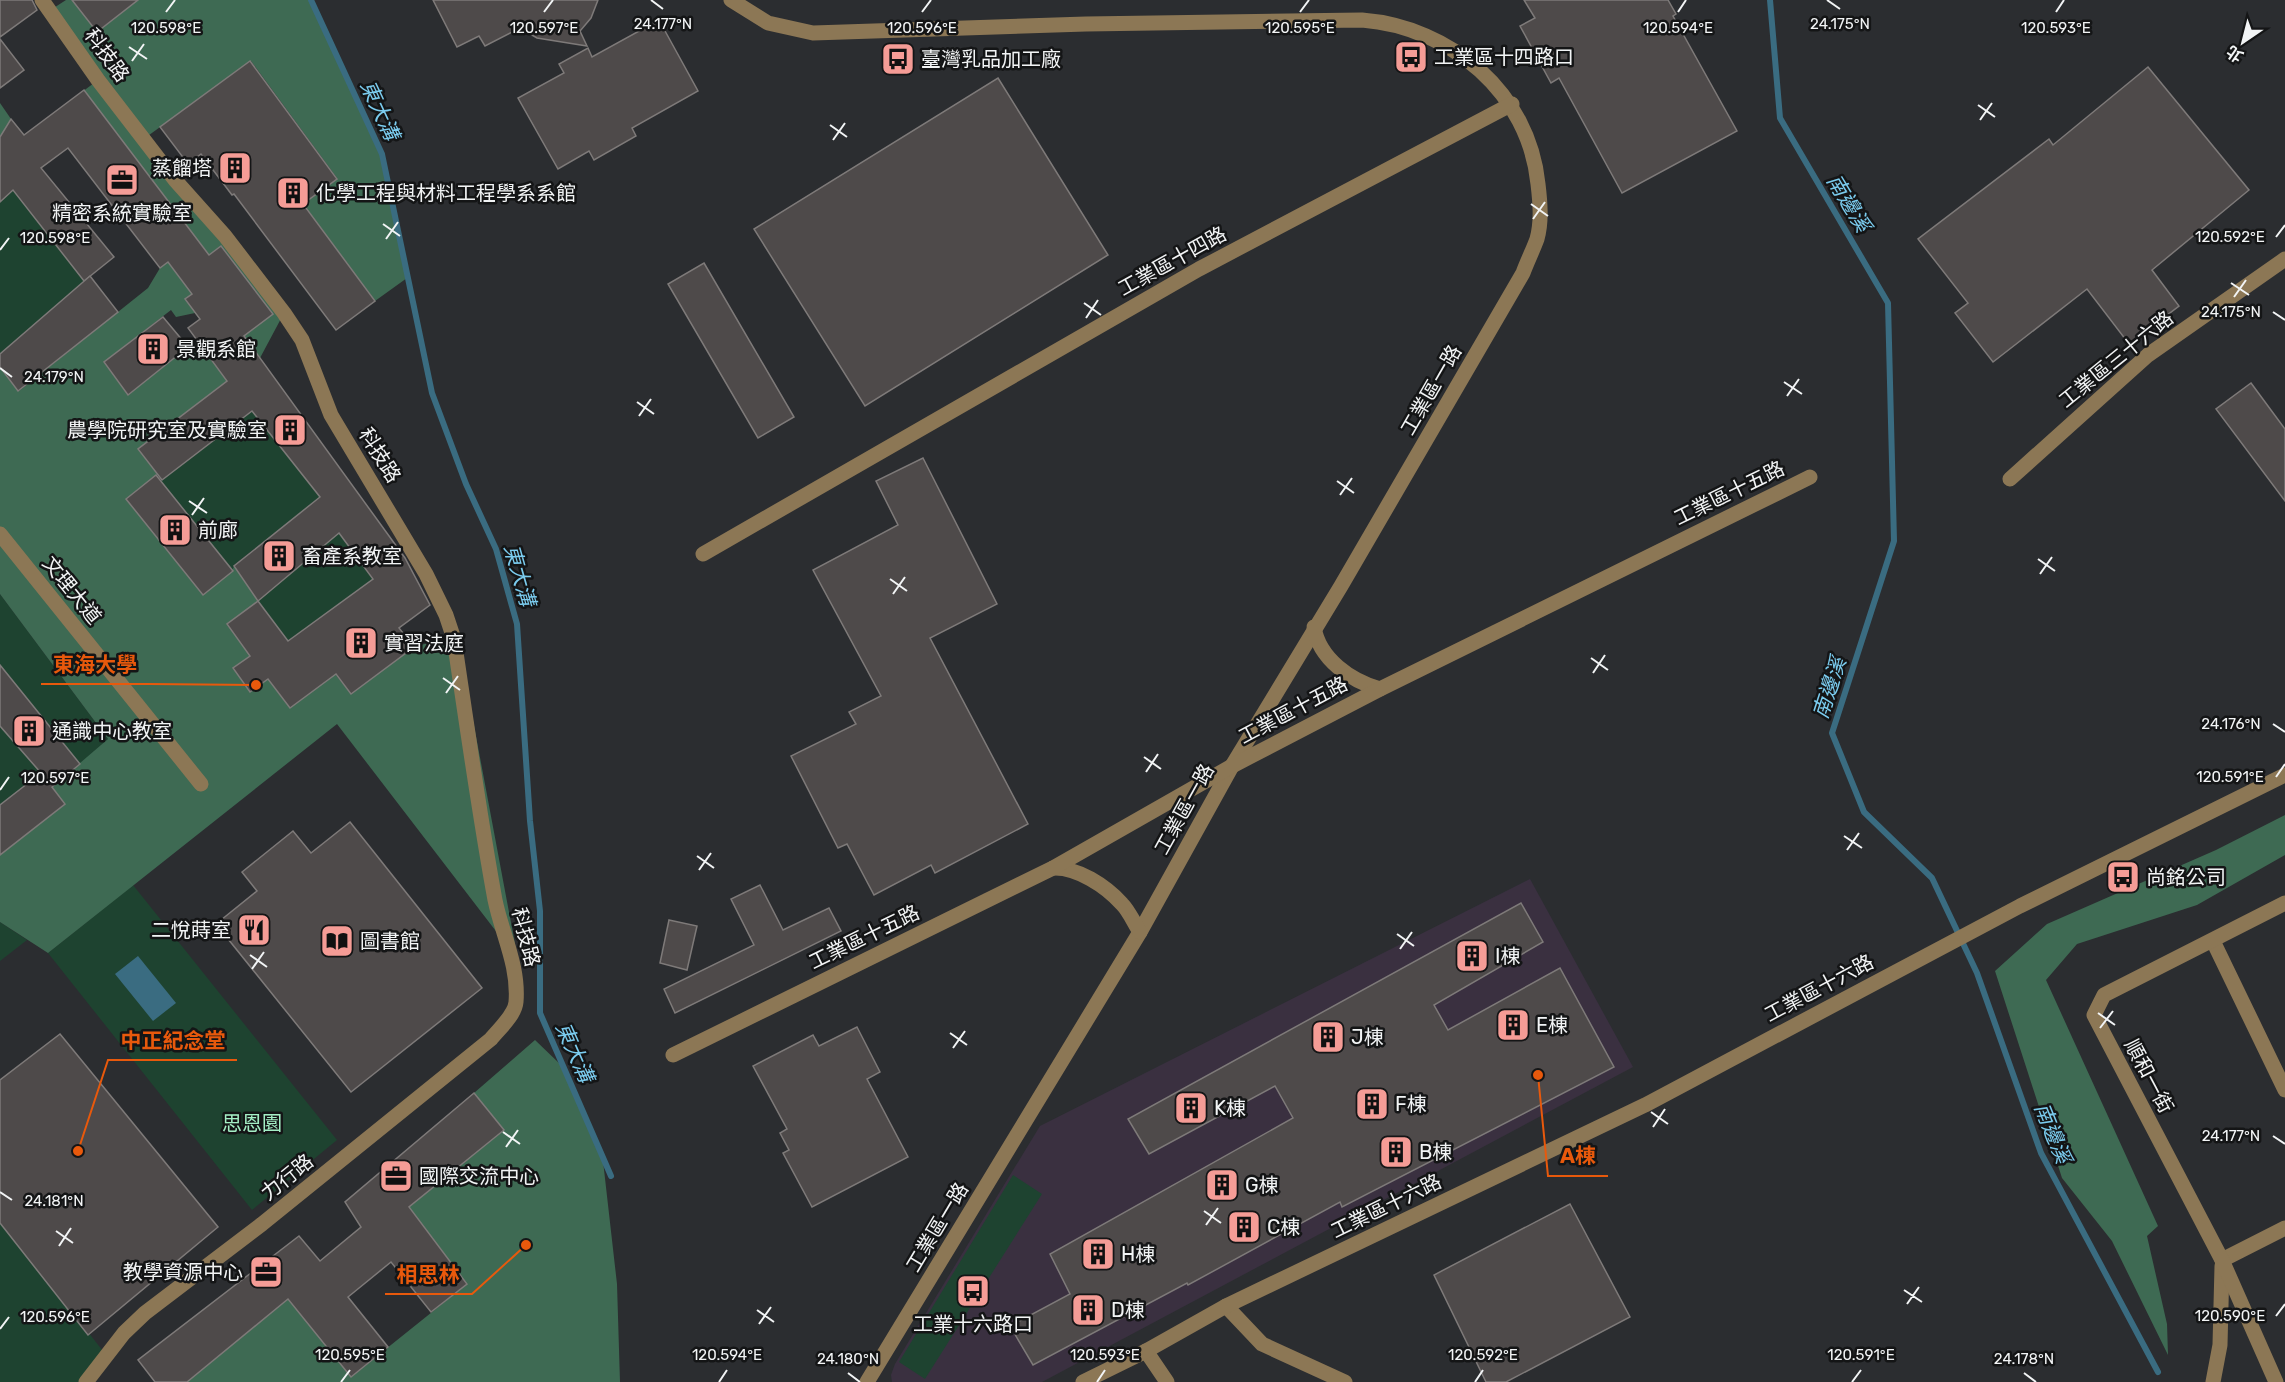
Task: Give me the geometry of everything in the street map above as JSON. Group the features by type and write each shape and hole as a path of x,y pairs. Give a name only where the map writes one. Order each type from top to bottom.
{"street":[{"name":"科技路","path":"42,0 175,180 225,236 302,340 331,415 426,574 446,615 454,639 479,812 497,908 511,955 516,1006"},
{"name":"工業區一路","path":"731,0 768,23 813,33 1086,24 1362,20 1391,22 1437,41 1463,57 1494,83 1512,104 1530,141 1540,204 1537,238 1523,273 1341,586 1314,627 1232,766 1140,932 867,1382"},
{"name":"工業區十四路","path":"703,554 1199,269 1512,104"},
{"name":"工業區三十六路","path":"2010,479 2148,355 2285,259"},
{"name":"工業區十五路","path":"673,1055 1053,868 1232,766 1380,689 1809,477"},
{"name":"文理大道","path":"0,534 201,784"},
{"path":"1314,627 1323,648 1342,670 1353,678 1380,689"},
{"name":"工業區十六路","path":"1083,1382 1146,1351 1226,1306 1645,1105 2020,906 2285,775"},
{"path":"1053,868 1065,868 1091,879 1122,904 1140,932"},
{"name":"順和一街","path":"2222,1260 2094,1015 2104,995 2285,903"},
{"path":"2213,941 2285,1090"},
{"name":"力行路","path":"86,1382 124,1333 145,1313 262,1224 491,1039 516,1006"},
{"path":"2222,1260 2285,1228"},
{"path":"2213,1382 2220,1346 2222,1260"},
{"path":"2222,1260 2276,1382"},
{"path":"1226,1306 1262,1344 1345,1382"},
{"path":"1146,1351 1167,1382"}],"shaded area":[{"path":"1530,879 1633,1067 1042,1382 892,1382 891,1375 895,1364 1040,1126"}],"green space":[{"path":"66,0 80,0 97,32 138,0 311,0 382,154 407,278 375,301 303,204 337,178 251,61 145,138 284,313 260,358 218,304 199,318 195,313 176,317 171,310 104,362 128,395 197,340 227,381 138,449 158,475 126,499 202,594 232,571 234,566 258,601 227,624 250,656 233,669 268,679 335,674 351,694 414,647 457,635 518,960 337,724 48,953 0,922 0,855 65,804 52,787 108,739 0,594 0,367 19,391 148,288 160,268 46,119 98,80 49,11"},
{"path":"0,103 11,119 0,139"},
{"path":"13,190 84,281 0,354 0,202"},
{"path":"252,411 320,497 234,565 233,571 161,481"},
{"path":"339,533 377,585 371,590 366,584 303,630 321,685 258,601"},
{"path":"0,594 108,739 80,764 0,665"},
{"path":"0,726 41,773 0,805"},
{"path":"2285,815 2285,855 2197,905 2077,944 2046,980 2158,1226 2147,1236 2167,1324 2168,1355 2112,1241 2062,1178 1995,971 2047,924 2216,850"},
{"name":"思恩園","path":"133,885 337,1140 252,1210 48,953"},
{"path":"0,922 27,940 0,961"},
{"path":"535,1040 561,1065 602,1152 617,1284 620,1382 187,1382 288,1299 351,1377 467,1284 409,1207 504,1130 474,1093"},
{"path":"1013,1175 1042,1194 925,1379 899,1362"},
{"path":"0,1220 110,1360 81,1382 0,1382"}],"water":[{"path":"138,956 176,1003 153,1021 115,974"}],"building":[{"path":"0,0 32,0 37,10 0,37"},
{"path":"72,0 138,0 97,32"},
{"path":"433,0 598,0 591,18 580,31 587,46 537,38 520,28 485,46 479,36 457,47"},
{"path":"1524,0 1668,0 1676,14 1673,16 1737,131 1622,193 1559,78 1551,83 1520,26 1535,18"},
{"path":"659,20 698,91 632,128 636,136 594,160 589,151 558,169 518,98 564,73 559,64 588,48 592,57"},
{"path":"0,39 24,70 0,88"},
{"name":"化學工程與材料工程學系系館","path":"250,61 337,179 303,204 375,301 336,330 234,194 232,195 201,154 188,164 160,127"},
{"path":"2148,67 2249,190 2152,270 2179,306 2129,344 2087,289 1993,362 1955,313 1968,303 1918,239 2049,139 2053,145"},
{"path":"998,78 1108,255 865,406 754,229"},
{"path":"84,90 209,255 221,246 273,314 244,336 405,558 430,605 399,628 414,647 351,694 336,674 290,708 268,679 250,692 233,668 250,656 227,624 258,601 234,566 320,497 252,411 162,480 138,449 227,381 188,328 200,319 185,299 192,294 168,262 160,268 68,148 41,168 114,257 84,281 13,190 0,202 0,137 11,119 24,135","holes":["339,533 373,579 288,641 258,601"]},
{"path":"704,263 794,417 758,438 668,284"},
{"path":"90,276 118,312 18,391 0,367 0,354"},
{"path":"163,317 188,347 128,395 104,362"},
{"path":"2251,383 2285,429 2285,501 2216,409"},
{"path":"923,458 997,604 930,638 1028,824 935,873 931,865 874,895 847,844 838,848 791,756 856,724 849,712 881,696 813,570 898,525 876,481"},
{"name":"前廊","path":"156,475 233,571 203,595 126,499"},
{"path":"0,665 80,764 52,787 65,804 0,855 0,805 41,773 0,726"},
{"name":"圖書館","path":"350,822 482,988 351,1092 216,924 257,891 242,872 293,831 311,853"},
{"path":"760,885 783,930 829,908 841,931 675,1013 664,989 754,945 731,899"},
{"path":"1521,903 1543,942 1434,1005 1448,1030 1560,968 1614,1067 1342,1207 1340,1202 1188,1285 1187,1283 1033,1365 1010,1326 1070,1294 1050,1254 1293,1118 1275,1086 1149,1154 1128,1119"},
{"path":"669,920 697,926 687,970 660,963"},
{"path":"857,1027 880,1072 867,1079 908,1157 812,1207 783,1153 789,1150 780,1133 787,1129 753,1066 813,1035 819,1046"},
{"path":"60,1034 218,1227 88,1335 0,1223 0,1080"},
{"path":"474,1093 504,1130 409,1207 467,1284 431,1312 391,1262 348,1297 388,1347 351,1377 288,1299 187,1382 155,1382 138,1360 299,1236 320,1261 361,1227 345,1202"},
{"path":"1570,1204 1630,1317 1506,1382 1486,1382 1434,1275"}],"waterway":[{"name":"東大溝","path":"311,0 382,154 432,393 466,484 496,549 517,624 530,821 540,911 540,1013 611,1176"},
{"name":"南邊溪","path":"1770,0 1780,118 1888,303 1894,541 1832,733 1864,812 1932,878 1977,973 2041,1153 2158,1372"}],"place":[{"name":"工業區十四路口","path":"1411,57"},
{"name":"臺灣乳品加工廠","path":"898,59"},
{"name":"蒸餾塔","path":"235,168"},
{"name":"精密系統實驗室","path":"122,180"},
{"name":"化學工程與材料工程學系系館","path":"293,193"},
{"name":"景觀系館","path":"153,349"},
{"name":"農學院研究室及實驗室","path":"290,430"},
{"name":"前廊","path":"175,530"},
{"name":"畜產系教室","path":"279,556"},
{"name":"實習法庭","path":"361,643"},
{"name":"東海大學","path":"256,685"},
{"name":"通識中心教室","path":"29,731"},
{"name":"尚銘公司","path":"2123,877"},
{"name":"二悅蒔室","path":"254,930"},
{"name":"圖書館","path":"337,941"},
{"name":"I棟","path":"1472,956"},
{"name":"E棟","path":"1513,1025"},
{"name":"J棟","path":"1328,1037"},
{"name":"A棟","path":"1538,1075"},
{"name":"F棟","path":"1372,1104"},
{"name":"K棟","path":"1191,1108"},
{"name":"中正紀念堂","path":"78,1151"},
{"name":"B棟","path":"1396,1152"},
{"name":"國際交流中心","path":"396,1176"},
{"name":"G棟","path":"1222,1185"},
{"name":"C棟","path":"1244,1227"},
{"name":"相思林","path":"526,1245"},
{"name":"H棟","path":"1098,1254"},
{"name":"教學資源中心","path":"266,1272"},
{"name":"工業十六路口","path":"973,1291"},
{"name":"D棟","path":"1088,1310"}]}
